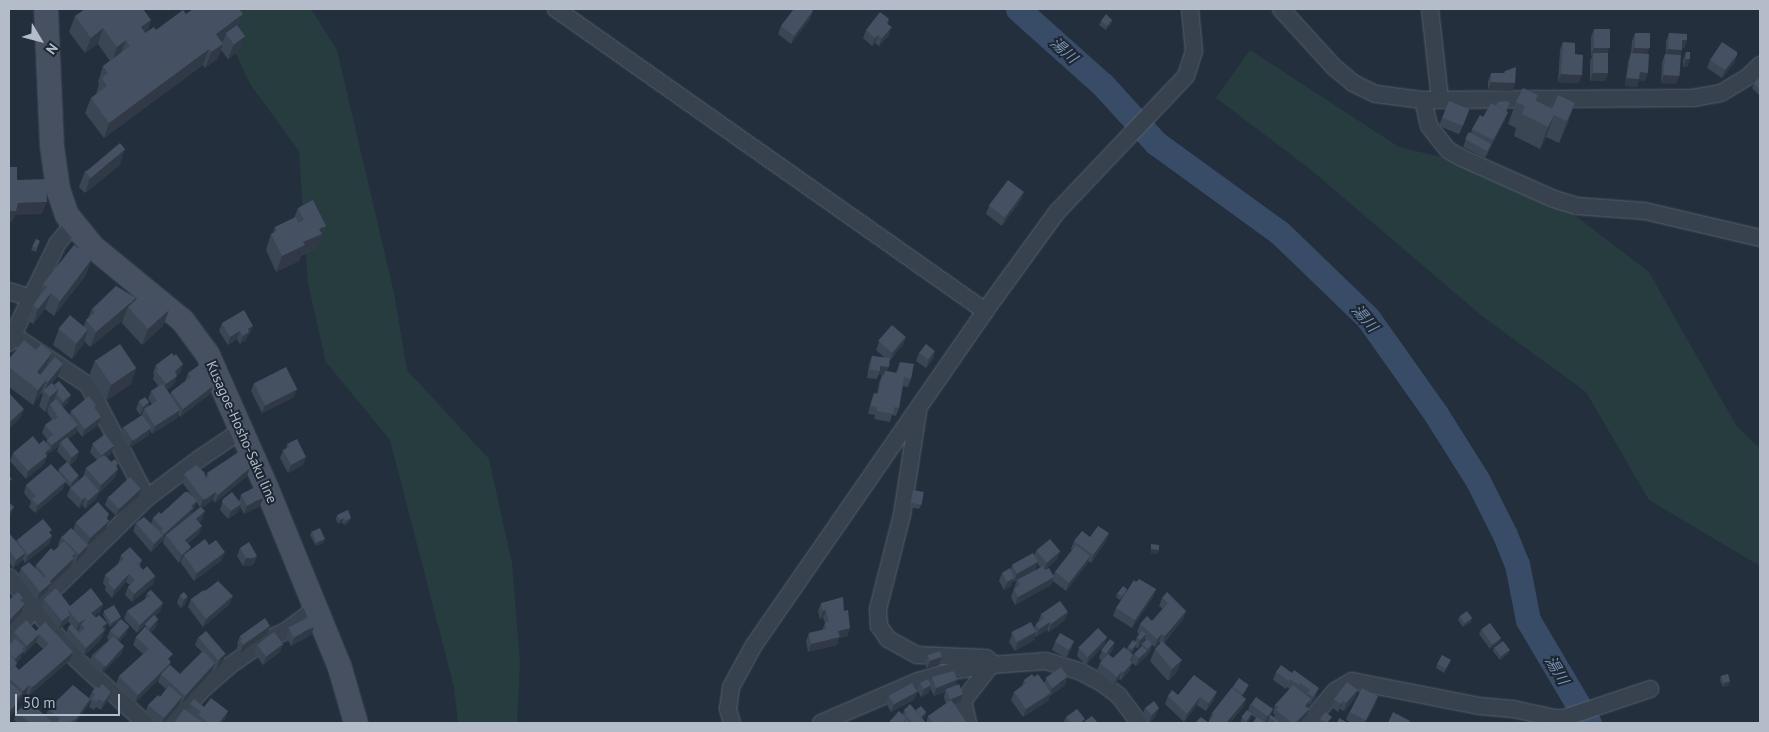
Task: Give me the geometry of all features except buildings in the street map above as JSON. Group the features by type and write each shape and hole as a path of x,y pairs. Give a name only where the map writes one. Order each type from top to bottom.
{"main road":[{"name":"Kusagoe-Hosho-Saku line","path":"46,9 52,146 55,172 63,205 73,224 93,247 170,309 192,332 216,371 340,668 356,723"}],"street":[{"path":"556,9 985,311"},
{"path":"732,723 728,709 731,687 754,645 985,311 1057,212 1178,85 1190,67 1194,51 1190,9"},
{"path":"1281,9 1334,67 1353,83 1376,94 1423,100 1693,98 1721,93 1749,76 1760,64"},
{"path":"1430,9 1440,99"},
{"path":"1423,100 1429,126 1448,150 1554,199 1577,206 1645,211 1760,238"},
{"path":"73,224 57,244 11,339 88,384 147,498"},
{"path":"9,291 31,298"},
{"path":"918,408 902,514 878,609 879,626 888,639 917,655 986,658 990,661 991,665"},
{"path":"9,638 34,610 147,498 198,459 242,430"},
{"path":"9,577 34,610 86,669 145,723"},
{"path":"172,723 203,689 229,666 268,638 286,631 316,609"},
{"path":"821,723 918,681 957,670 1046,660 1081,672 1119,696 1139,723"},
{"path":"968,723 963,701 991,665"},
{"path":"1308,723 1335,691 1352,681 1479,706 1513,709 1564,718 1650,689"}],"green space":[{"path":"215,9 311,9 337,50 394,293 407,370 489,459 512,563 520,663 517,723 458,723 454,687 390,440 326,362 308,284 299,151 250,84"},
{"path":"1250,50 1399,147 1487,168 1564,207 1649,272 1737,427 1760,448 1760,566 1649,500 1586,392 1482,316 1310,169 1216,98"}],"waterway":[{"name":"湯川","path":"1018,9 1103,85 1156,143 1280,233 1368,318 1436,414 1478,481 1517,564 1528,620 1589,723"}]}
